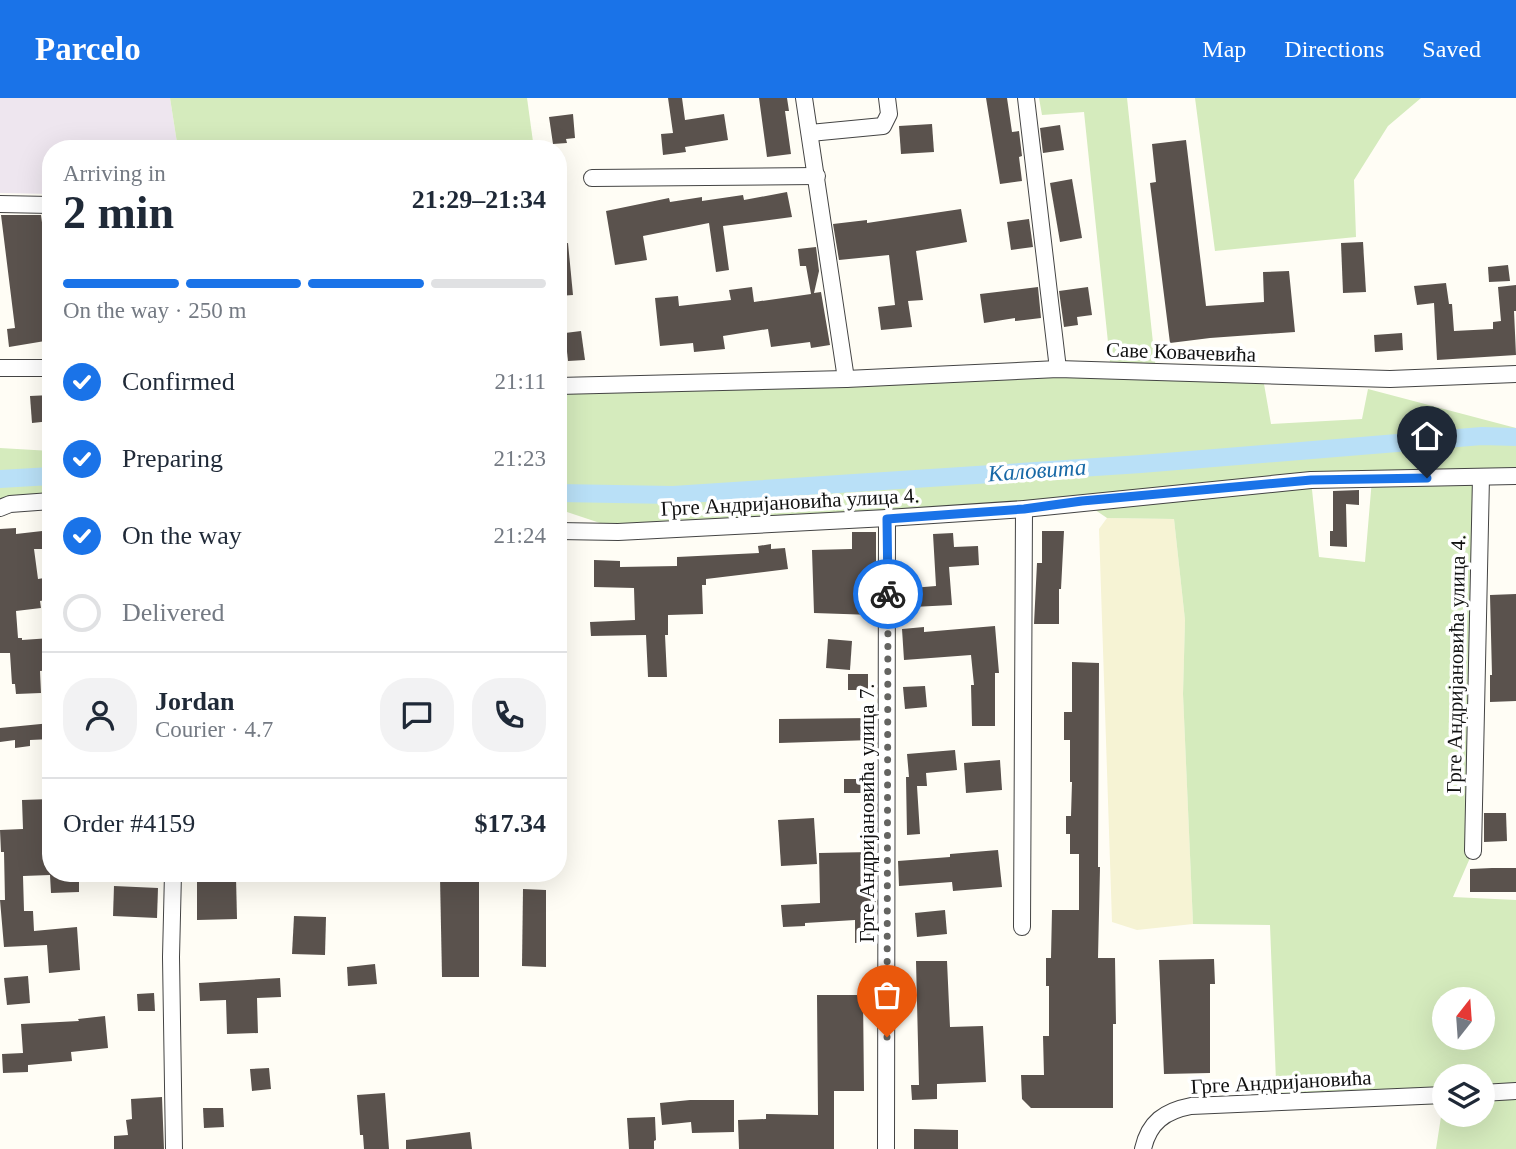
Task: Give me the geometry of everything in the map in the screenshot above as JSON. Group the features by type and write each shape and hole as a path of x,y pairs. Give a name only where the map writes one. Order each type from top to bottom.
{"street":[{"path":"804,98 846,379"},
{"path":"810,132 883,126 889,114 887,98"},
{"path":"1026,98 1058,369"},
{"path":"592,178 817,176"},
{"path":"0,204 42,205"},
{"path":"0,368 42,368"},
{"name":"Саве Ковачевића","path":"567,386 846,379 1058,369 1390,379 1516,374"},
{"name":"Грге Андријановића улица 4.","path":"567,531 618,532 887,519 1024,509 1082,501 1311,480 1516,476"},
{"name":"Грге Андријановића улица 4.","path":"1473,851 1481,477"},
{"path":"0,508 10,504 42,502"},
{"path":"1022,927 1024,509"},
{"name":"Грге Андријановића улица 7.","path":"886,1149 887,519"},
{"path":"173,882 171,957 174,1149"},
{"path":"1495,1092 1516,1091"},
{"name":"Грге Андријановића","path":"1143,1149 1149,1131 1161,1116 1174,1109 1191,1106 1432,1096"}],"shaded area":[{"path":"0,98 170,98 177,140 42,140 42,194 0,193"},
{"path":"1107,518 1174,519 1185,620 1183,694 1193,924 1137,930 1112,922 1099,529"}],"green space":[{"path":"170,98 527,98 533,140 177,140"},
{"path":"1039,98 1127,98 1156,371 1111,371 1084,112 1042,115"},
{"path":"1195,98 1421,98 1388,126 1354,180 1356,237 1215,251"},
{"path":"994,372 1056,378 1099,375 1264,384 1271,424 1362,419 1368,389 1516,428 1516,475 1481,477 1473,851 1453,897 1516,900 1516,1149 1436,1149 1439,1127 1495,1127 1495,1064 1432,1064 1432,1104 1277,1108 1270,925 1193,924 1183,694 1185,620 1174,519 1107,518 1082,501 627,532 567,512 567,386","holes":["1372,479 1365,562 1319,557 1311,480"]},
{"path":"0,448 42,450 42,502 0,507"}],"building":[{"path":"668,98 682,98 685,120 724,114 728,140 685,147 686,152 663,155 661,134 673,133"},
{"path":"759,98 787,98 789,111 785,111 791,154 767,157"},
{"path":"986,98 1007,98 1012,132 1019,131 1022,181 1000,184"},
{"path":"573,114 575,138 552,140 549,117"},
{"path":"932,124 934,152 901,154 899,126"},
{"path":"1060,125 1064,150 1043,153 1040,128"},
{"path":"1186,140 1206,306 1264,302 1263,272 1289,271 1295,332 1170,343 1150,183 1156,182 1152,144"},
{"path":"1072,179 1082,238 1060,242 1050,183"},
{"path":"787,192 792,217 723,226 729,270 716,272 709,223 643,236 647,260 615,265 606,211 669,198 670,202 702,197 702,201 743,195 744,200"},
{"path":"961,209 967,242 916,251 923,300 908,301 912,327 881,330 878,307 895,305 889,255 839,260 833,224 867,220 867,223"},
{"path":"1,215 41,215 42,342 9,347 7,329 15,328"},
{"path":"1029,219 1033,247 1011,250 1007,222"},
{"path":"1363,242 1366,292 1343,293 1341,243"},
{"path":"567,243 573,295 567,295"},
{"path":"816,247 819,271 814,293 821,292 830,345 811,348 810,342 771,347 768,329 723,336 725,349 694,352 693,343 660,346 655,298 678,296 679,306 731,300 729,290 752,287 754,302 811,294 806,266 800,266 798,249"},
{"path":"1508,265 1510,281 1489,282 1488,267"},
{"path":"1446,283 1449,304 1452,304 1454,331 1493,329 1493,322 1501,321 1498,287 1516,285 1516,355 1437,360 1434,303 1417,305 1414,286"},
{"path":"1038,287 1041,318 1015,321 1015,318 984,323 980,294"},
{"path":"1088,287 1092,315 1077,317 1078,325 1064,327 1059,291"},
{"path":"581,331 585,360 568,361 567,333"},
{"path":"1402,333 1403,350 1375,352 1374,335"},
{"path":"42,395 42,422 32,423 30,396"},
{"path":"1359,490 1359,505 1346,504 1347,547 1330,546 1330,531 1333,531 1333,491"},
{"path":"16,528 16,534 42,531 42,549 34,549 38,579 42,578 41,608 16,611 18,638 42,639 41,693 16,694 15,684 12,684 10,653 0,653 0,529"},
{"path":"1042,531 1064,531 1059,624 1034,624 1037,563 1042,563"},
{"path":"852,532 876,532 873,615 814,613 812,550 852,549"},
{"path":"953,533 954,547 978,546 979,565 949,567 952,605 913,607 912,588 936,586 933,534"},
{"path":"771,544 771,549 785,548 788,569 706,579 706,585 702,585 703,614 668,615 668,635 665,635 667,677 648,677 646,635 591,636 590,622 635,620 634,588 594,587 594,560 620,561 620,567 677,566 677,557 759,553 758,546"},
{"path":"1516,594 1516,701 1490,702 1490,595"},
{"path":"995,626 999,673 995,673 995,726 972,726 971,685 974,685 971,655 904,660 902,629 924,627 924,632"},
{"path":"828,639 852,641 850,670 826,668"},
{"path":"1072,662 1099,663 1098,958 1115,958 1113,1108 1031,1108 1022,1099 1021,1075 1044,1075 1043,1036 1049,1036 1046,958 1051,958 1052,910 1079,910 1079,854 1070,854 1070,834 1066,834 1066,816 1071,816 1072,782 1070,740 1064,740 1064,712 1072,712"},
{"path":"848,674 868,674 868,690 848,690"},
{"path":"925,686 927,707 905,709 903,687"},
{"path":"871,718 872,740 779,743 779,719"},
{"path":"42,724 42,739 30,740 30,746 15,748 15,740 0,742 0,728"},
{"path":"955,750 957,770 926,773 927,786 917,786 920,834 907,835 907,754"},
{"path":"1000,760 1002,790 966,793 964,763"},
{"path":"844,779 870,779 870,793 844,793"},
{"path":"42,799 42,875 23,876 24,911 33,911 34,931 77,927 80,970 49,973 47,945 4,947 0,900 5,900 4,852 1,852 0,830 23,829 22,800"},
{"path":"1484,813 1506,813 1507,841 1484,842"},
{"path":"814,818 817,864 781,866 778,820"},
{"path":"998,850 1002,887 953,891 952,882 899,886 898,861"},
{"path":"872,852 873,900 876,900 875,941 855,943 855,920 783,927 781,905 820,903 819,853"},
{"path":"1516,868 1516,892 1470,892 1470,869"},
{"path":"50,882 79,882 79,892 51,893"},
{"path":"197,882 236,882 237,919 197,920"},
{"path":"440,882 479,882 479,977 442,977"},
{"path":"114,886 158,888 157,918 113,916"},
{"path":"523,889 546,890 546,967 522,966"},
{"path":"945,910 947,934 917,937 915,913"},
{"path":"294,916 326,917 325,955 292,954"},
{"path":"1214,959 1215,984 1210,984 1210,1073 1164,1074 1159,960"},
{"path":"916,961 947,961 950,1027 983,1026 986,1082 937,1084 937,1099 912,1100 911,1085 919,1085"},
{"path":"375,964 377,984 348,986 347,967"},
{"path":"28,976 30,1003 7,1005 4,978"},
{"path":"280,978 281,997 257,998 258,1033 227,1034 226,1000 200,1001 199,983"},
{"path":"154,993 155,1011 138,1011 137,994"},
{"path":"817,995 863,995 864,1091 834,1091 834,1149 739,1149 738,1120 766,1119 766,1114 818,1115"},
{"path":"105,1016 108,1048 71,1052 72,1061 28,1065 28,1072 3,1073 2,1054 23,1053 21,1024 79,1021 78,1019"},
{"path":"269,1068 271,1089 252,1091 250,1069"},
{"path":"385,1093 389,1149 364,1149 363,1135 360,1135 357,1095"},
{"path":"162,1097 164,1149 114,1149 114,1136 128,1135 126,1120 132,1119 131,1099"},
{"path":"734,1100 734,1132 692,1133 691,1122 662,1125 660,1103"},
{"path":"203,1108 223,1108 224,1127 204,1128"},
{"path":"655,1117 654,1149 629,1149 627,1118"},
{"path":"914,1129 958,1130 958,1149 914,1149"},
{"path":"470,1132 472,1149 406,1149 406,1140"}],"waterway":[{"name":"Каловита","path":"567,493 673,495 1141,464 1482,436 1516,437"},
{"name":"Каловита","path":"0,479 42,477"}],"way so far":[{"path":"887,1037 888,594"}],"route":[{"path":"888,594 887,519 1024,509 1082,501 1311,480 1427,478"}]}
